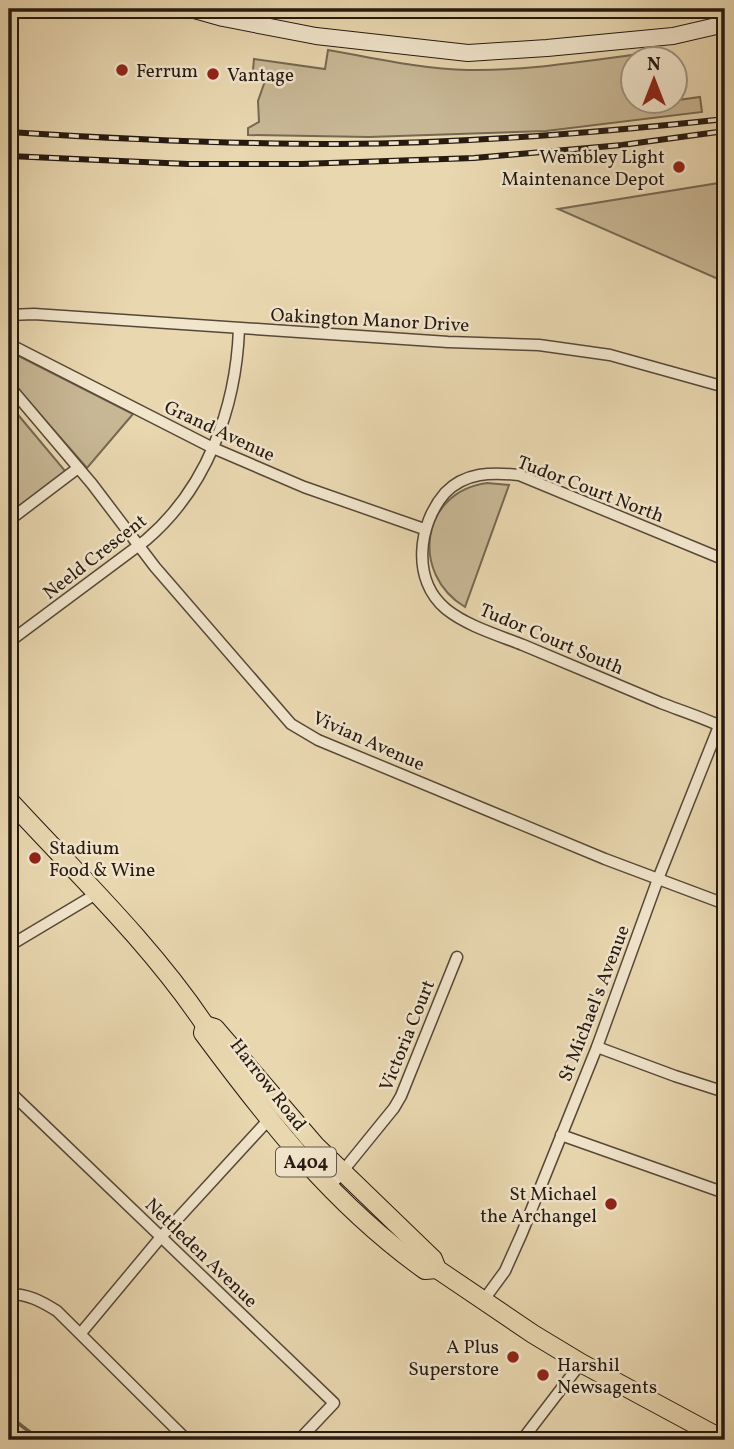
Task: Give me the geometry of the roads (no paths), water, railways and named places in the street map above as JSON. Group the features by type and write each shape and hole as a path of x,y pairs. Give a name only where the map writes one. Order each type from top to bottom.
{"main road":[{"path":"191,9 316,36 468,52 547,48 673,36 725,24"},
{"name":"Harrow Road","path":"9,800 146,947 179,987 205,1025 215,1028 281,1107 342,1173 433,1259 437,1269 581,1363 724,1440"},
{"name":"Harrow Road","path":"205,1025 203,1032 268,1120 329,1188 392,1247 425,1270 437,1269"}],"street":[{"name":"Oakington Manor Drive","path":"9,315 34,314 448,342 539,345 610,355 725,387"},
{"name":"Neeld Crescent","path":"9,642 157,531 183,499 213,448 228,407 236,366 239,329"},
{"name":"Grand Avenue","path":"9,344 213,448 304,487 424,529"},
{"name":"Vivian Avenue","path":"9,386 78,468 138,546 291,724 331,745 725,904"},
{"path":"9,504 16,514 78,468"},
{"name":"Tudor Court North","path":"424,529 434,507 447,491 467,478 495,472 519,475 725,560"},
{"name":"Tudor Court South","path":"424,529 423,567 438,600 446,608 477,626 722,727"},
{"name":"St Michael's Avenue","path":"483,1301 505,1271 561,1135 597,1047 658,879 722,727 725,711"},
{"path":"9,946 96,894"},
{"name":"Victoria Court","path":"329,1188 401,1096 457,957"},
{"path":"597,1047 725,1092"},
{"name":"Nettleden Avenue","path":"9,1091 334,1403 299,1440"},
{"path":"80,1333 161,1237 281,1107"},
{"path":"561,1135 725,1194"},
{"path":"9,1294 27,1295 57,1311 187,1440"},
{"path":"522,1440 581,1363"}],"waterway":[{"path":"9,1422 18,1423 40,1440"}],"railway":[{"path":"9,132 214,142 387,143 532,136 725,119"},
{"path":"9,156 188,164 301,164 474,158 622,145 725,131"}],"place":[{"name":"Ferrum","path":"122,70"},
{"name":"Vantage","path":"213,74"},
{"name":"Wembley Light Maintenance Depot","path":"679,167"},
{"name":"Stadium Food & Wine","path":"35,858"},
{"name":"St Michael the Archangel","path":"611,1204"},
{"name":"A Plus Superstore","path":"513,1357"},
{"name":"Harshil Newsagents","path":"543,1375"}]}
